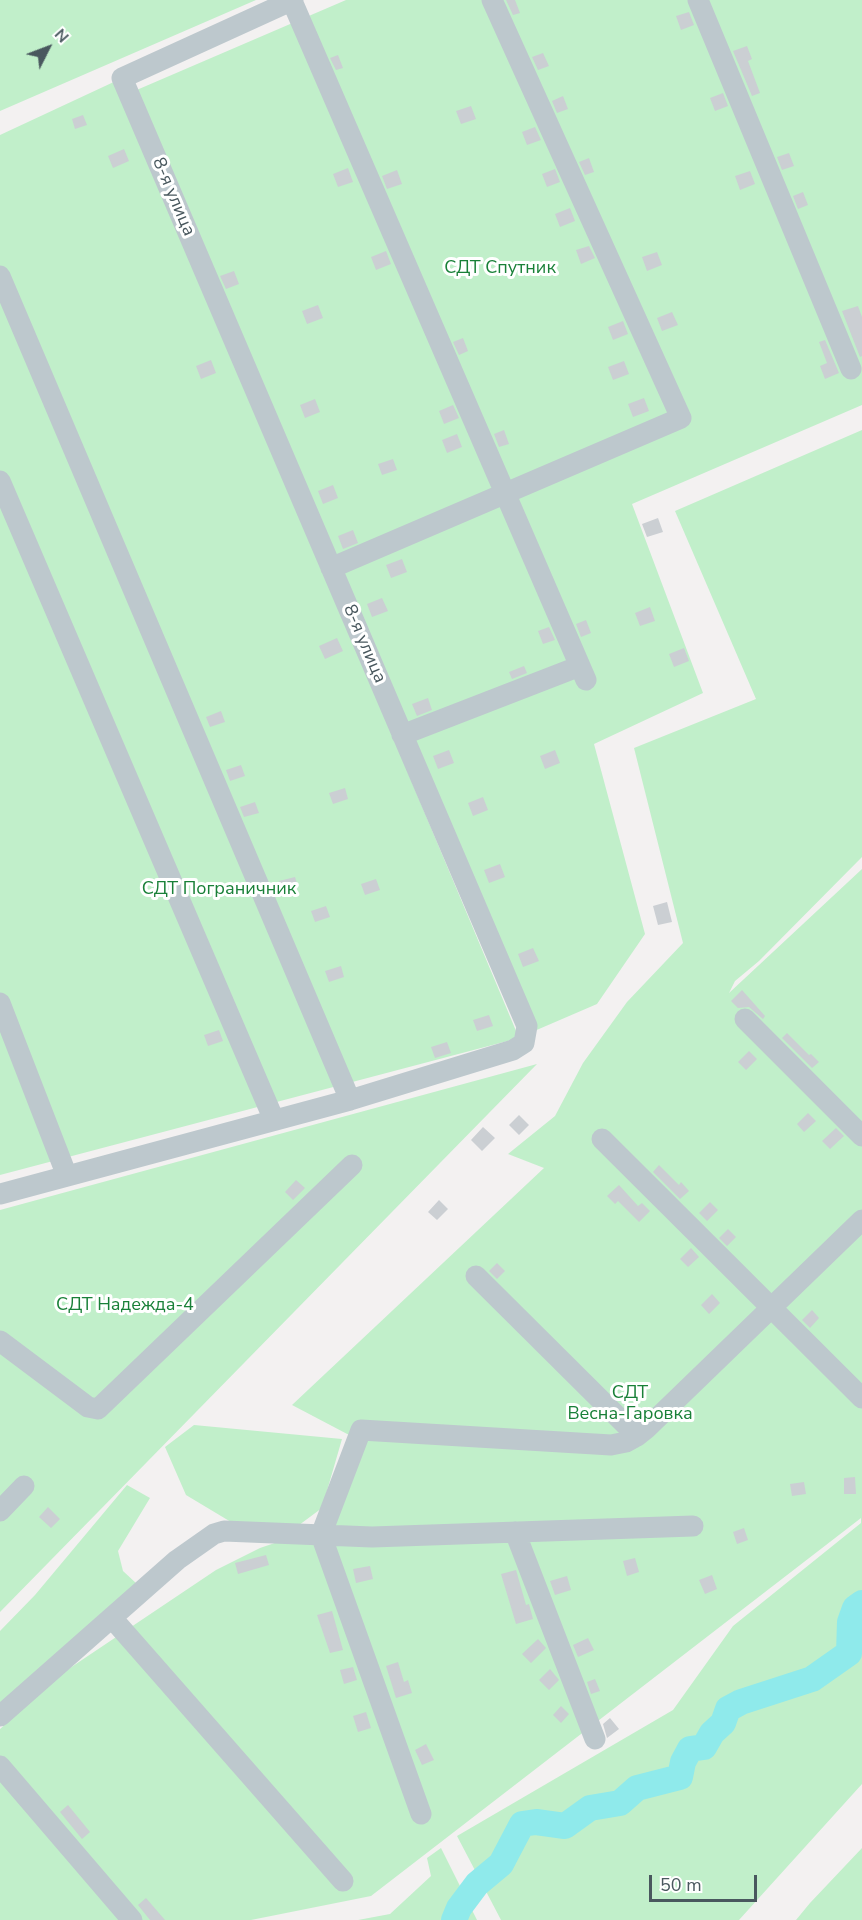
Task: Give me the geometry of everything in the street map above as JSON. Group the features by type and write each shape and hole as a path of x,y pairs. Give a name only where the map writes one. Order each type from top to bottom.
{"street":[{"path":"293,0 583,673 402,735"},
{"name":"8-я улица","path":"0,1194 350,1100 513,1050 524,1043 527,1026 122,78 293,0"},
{"path":"331,567 681,418 492,0"},
{"path":"698,0 851,369"},
{"path":"0,276 350,1100"},
{"path":"0,481 274,1120"},
{"path":"0,1003 67,1176"},
{"path":"745,1020 862,1136"},
{"path":"602,1139 862,1398"},
{"path":"0,1341 88,1407 98,1409 352,1165"},
{"path":"421,1814 321,1535 361,1430 611,1445 626,1442 637,1436 862,1220"},
{"path":"476,1276 637,1436"},
{"path":"0,1511 24,1486"},
{"path":"0,1716 177,1560 214,1534 224,1531 372,1537 693,1526"},
{"path":"515,1532 595,1739"},
{"path":"112,1618 343,1881"},
{"path":"0,1766 132,1920"}],"green space":[{"path":"0,0 256,0 0,111"},
{"name":"СДТ Спутник","path":"346,0 862,0 862,405 632,504 703,693 594,744 645,934 597,1004 532,1032 132,92"},
{"name":"СДТ Пограничник","path":"118,80 519,1038 0,1175 0,135"},
{"name":"СДТ Весна-Гаровка","path":"862,430 862,857 759,961 735,981 729,993 862,869 862,1784 739,1920 501,1920 457,1836 673,1710 733,1626 861,1523 861,1518 371,1896 251,1920 0,1920 0,1729 67,1670 216,1570 260,1548 319,1528 351,1436 292,1405 544,1168 508,1154 555,1116 583,1063 627,1002 683,943 634,748 756,699 675,511"},
{"name":"СДТ Надежда-4","path":"537,1064 0,1612 0,1210"},
{"path":"194,1425 342,1439 322,1508 291,1531 236,1525 186,1495 165,1447"},
{"path":"127,1485 150,1498 118,1551 123,1571 137,1584 0,1708 0,1631 35,1595"},
{"path":"441,1848 477,1920 358,1920 390,1914 431,1876 427,1858"},
{"path":"862,1848 862,1920 796,1920 810,1903"}],"building":[{"path":"506,0 515,0 520,13 513,15"},
{"path":"689,12 694,25 681,30 676,16"},
{"path":"747,46 752,59 748,61 760,93 752,96 733,51"},
{"path":"543,53 549,66 538,70 532,57"},
{"path":"338,55 343,68 336,70 330,58"},
{"path":"723,93 728,106 715,111 710,98"},
{"path":"563,96 568,109 557,113 552,101"},
{"path":"471,106 476,119 461,124 456,111"},
{"path":"83,115 87,125 75,129 72,119"},
{"path":"535,127 541,140 527,145 522,132"},
{"path":"124,149 129,161 113,168 108,156"},
{"path":"789,153 794,166 782,170 777,157"},
{"path":"589,158 594,172 585,175 579,162"},
{"path":"348,168 353,182 338,187 333,174"},
{"path":"555,169 560,182 547,187 542,174"},
{"path":"397,170 402,184 387,189 382,176"},
{"path":"750,171 755,184 740,190 735,176"},
{"path":"803,192 808,205 798,209 793,196"},
{"path":"570,208 575,221 560,227 555,214"},
{"path":"589,246 595,258 581,264 576,250"},
{"path":"386,251 391,264 376,270 371,257"},
{"path":"657,252 662,265 647,271 642,257"},
{"path":"234,271 239,284 226,289 220,276"},
{"path":"318,305 323,318 307,324 302,311"},
{"path":"858,306 862,317 862,356 860,357 842,311"},
{"path":"672,312 678,325 662,331 657,318"},
{"path":"623,321 628,334 613,340 608,327"},
{"path":"463,338 468,351 459,355 453,342"},
{"path":"825,340 839,373 825,379 820,366 827,363 819,342"},
{"path":"211,360 216,373 201,379 196,366"},
{"path":"624,361 629,374 613,380 608,367"},
{"path":"644,398 649,411 633,417 628,404"},
{"path":"315,399 320,412 305,418 300,405"},
{"path":"453,405 459,418 444,424 439,411"},
{"path":"504,430 509,444 499,447 494,434"},
{"path":"457,434 462,447 447,453 442,440"},
{"path":"393,459 397,470 382,475 378,464"},
{"path":"333,485 338,498 323,504 318,491"},
{"path":"658,518 663,532 647,537 642,524"},
{"path":"353,530 358,543 343,549 338,536"},
{"path":"402,559 407,572 391,578 386,565"},
{"path":"382,598 388,611 372,617 367,604"},
{"path":"650,607 655,621 640,626 635,613"},
{"path":"586,620 591,633 581,637 576,624"},
{"path":"549,627 555,640 543,644 538,631"},
{"path":"337,638 343,651 325,659 319,646"},
{"path":"684,648 689,661 674,667 669,654"},
{"path":"524,666 527,673 512,679 509,672"},
{"path":"428,698 432,710 417,716 412,704"},
{"path":"221,711 225,722 210,727 206,717"},
{"path":"449,750 454,763 438,769 433,756"},
{"path":"555,750 560,763 545,769 540,756"},
{"path":"241,765 245,776 230,781 226,770"},
{"path":"345,788 348,799 333,804 329,793"},
{"path":"483,797 488,810 473,816 468,803"},
{"path":"255,802 259,813 244,817 240,807"},
{"path":"500,864 505,877 489,883 484,870"},
{"path":"295,877 298,887 283,893 279,881"},
{"path":"376,879 380,890 365,895 361,884"},
{"path":"667,902 672,922 658,925 653,906"},
{"path":"326,906 330,917 315,922 311,911"},
{"path":"533,948 539,961 523,967 518,954"},
{"path":"341,966 344,977 329,982 325,971"},
{"path":"742,990 765,1016 763,1019 749,1007 738,1008 731,1001"},
{"path":"489,1015 493,1026 477,1031 473,1020"},
{"path":"219,1030 223,1041 208,1046 204,1035"},
{"path":"787,1033 819,1062 812,1068 782,1038"},
{"path":"447,1042 451,1053 435,1058 431,1047"},
{"path":"749,1051 757,1059 746,1070 738,1062"},
{"path":"808,1113 816,1121 804,1132 797,1124"},
{"path":"519,1115 529,1125 519,1135 509,1125"},
{"path":"483,1127 495,1138 482,1151 471,1140"},
{"path":"836,1128 844,1136 830,1149 822,1141"},
{"path":"659,1165 679,1185 681,1182 689,1191 680,1199 653,1172"},
{"path":"296,1180 305,1188 293,1200 285,1192"},
{"path":"619,1185 638,1206 642,1203 650,1211 639,1222 618,1201 615,1204 607,1196"},
{"path":"439,1200 448,1209 437,1220 428,1212"},
{"path":"710,1202 718,1210 707,1221 699,1213"},
{"path":"728,1229 736,1237 727,1246 719,1238"},
{"path":"691,1248 699,1257 688,1267 680,1259"},
{"path":"497,1263 505,1271 497,1279 489,1271"},
{"path":"712,1294 720,1303 709,1314 701,1305"},
{"path":"812,1310 819,1318 810,1328 802,1320"},
{"path":"855,1477 856,1494 844,1494 844,1478"},
{"path":"804,1482 806,1494 792,1496 790,1484"},
{"path":"48,1507 60,1519 51,1528 39,1517"},
{"path":"744,1528 748,1540 737,1544 733,1532"},
{"path":"266,1555 269,1565 238,1574 235,1563"},
{"path":"635,1558 639,1572 627,1576 623,1561"},
{"path":"370,1566 373,1579 356,1583 353,1569"},
{"path":"516,1570 526,1605 529,1604 533,1619 516,1624 501,1574"},
{"path":"712,1575 717,1589 705,1594 699,1580"},
{"path":"567,1576 571,1590 555,1595 550,1581"},
{"path":"332,1611 343,1650 330,1653 317,1615"},
{"path":"588,1638 594,1650 578,1657 573,1645"},
{"path":"538,1639 546,1648 531,1663 522,1654"},
{"path":"398,1662 404,1682 408,1680 412,1693 396,1698 386,1666"},
{"path":"353,1667 357,1680 344,1684 340,1670"},
{"path":"550,1669 559,1680 549,1690 539,1680"},
{"path":"595,1679 600,1691 591,1694 587,1682"},
{"path":"561,1706 569,1714 561,1723 553,1715"},
{"path":"366,1712 371,1728 358,1732 353,1716"},
{"path":"610,1718 619,1729 607,1738 603,1724"},
{"path":"426,1744 434,1760 422,1765 415,1750"},
{"path":"68,1805 90,1832 82,1839 60,1812"},
{"path":"146,1898 165,1920 150,1920 138,1905"}],"waterway":[{"path":"454,1920 459,1908 477,1884 501,1864 522,1824 536,1822 565,1826 590,1808 620,1803 637,1788 680,1777 683,1762 690,1749 704,1747 712,1733 723,1723 728,1709 741,1702 812,1679 849,1653 850,1622 855,1608 862,1603"}]}
